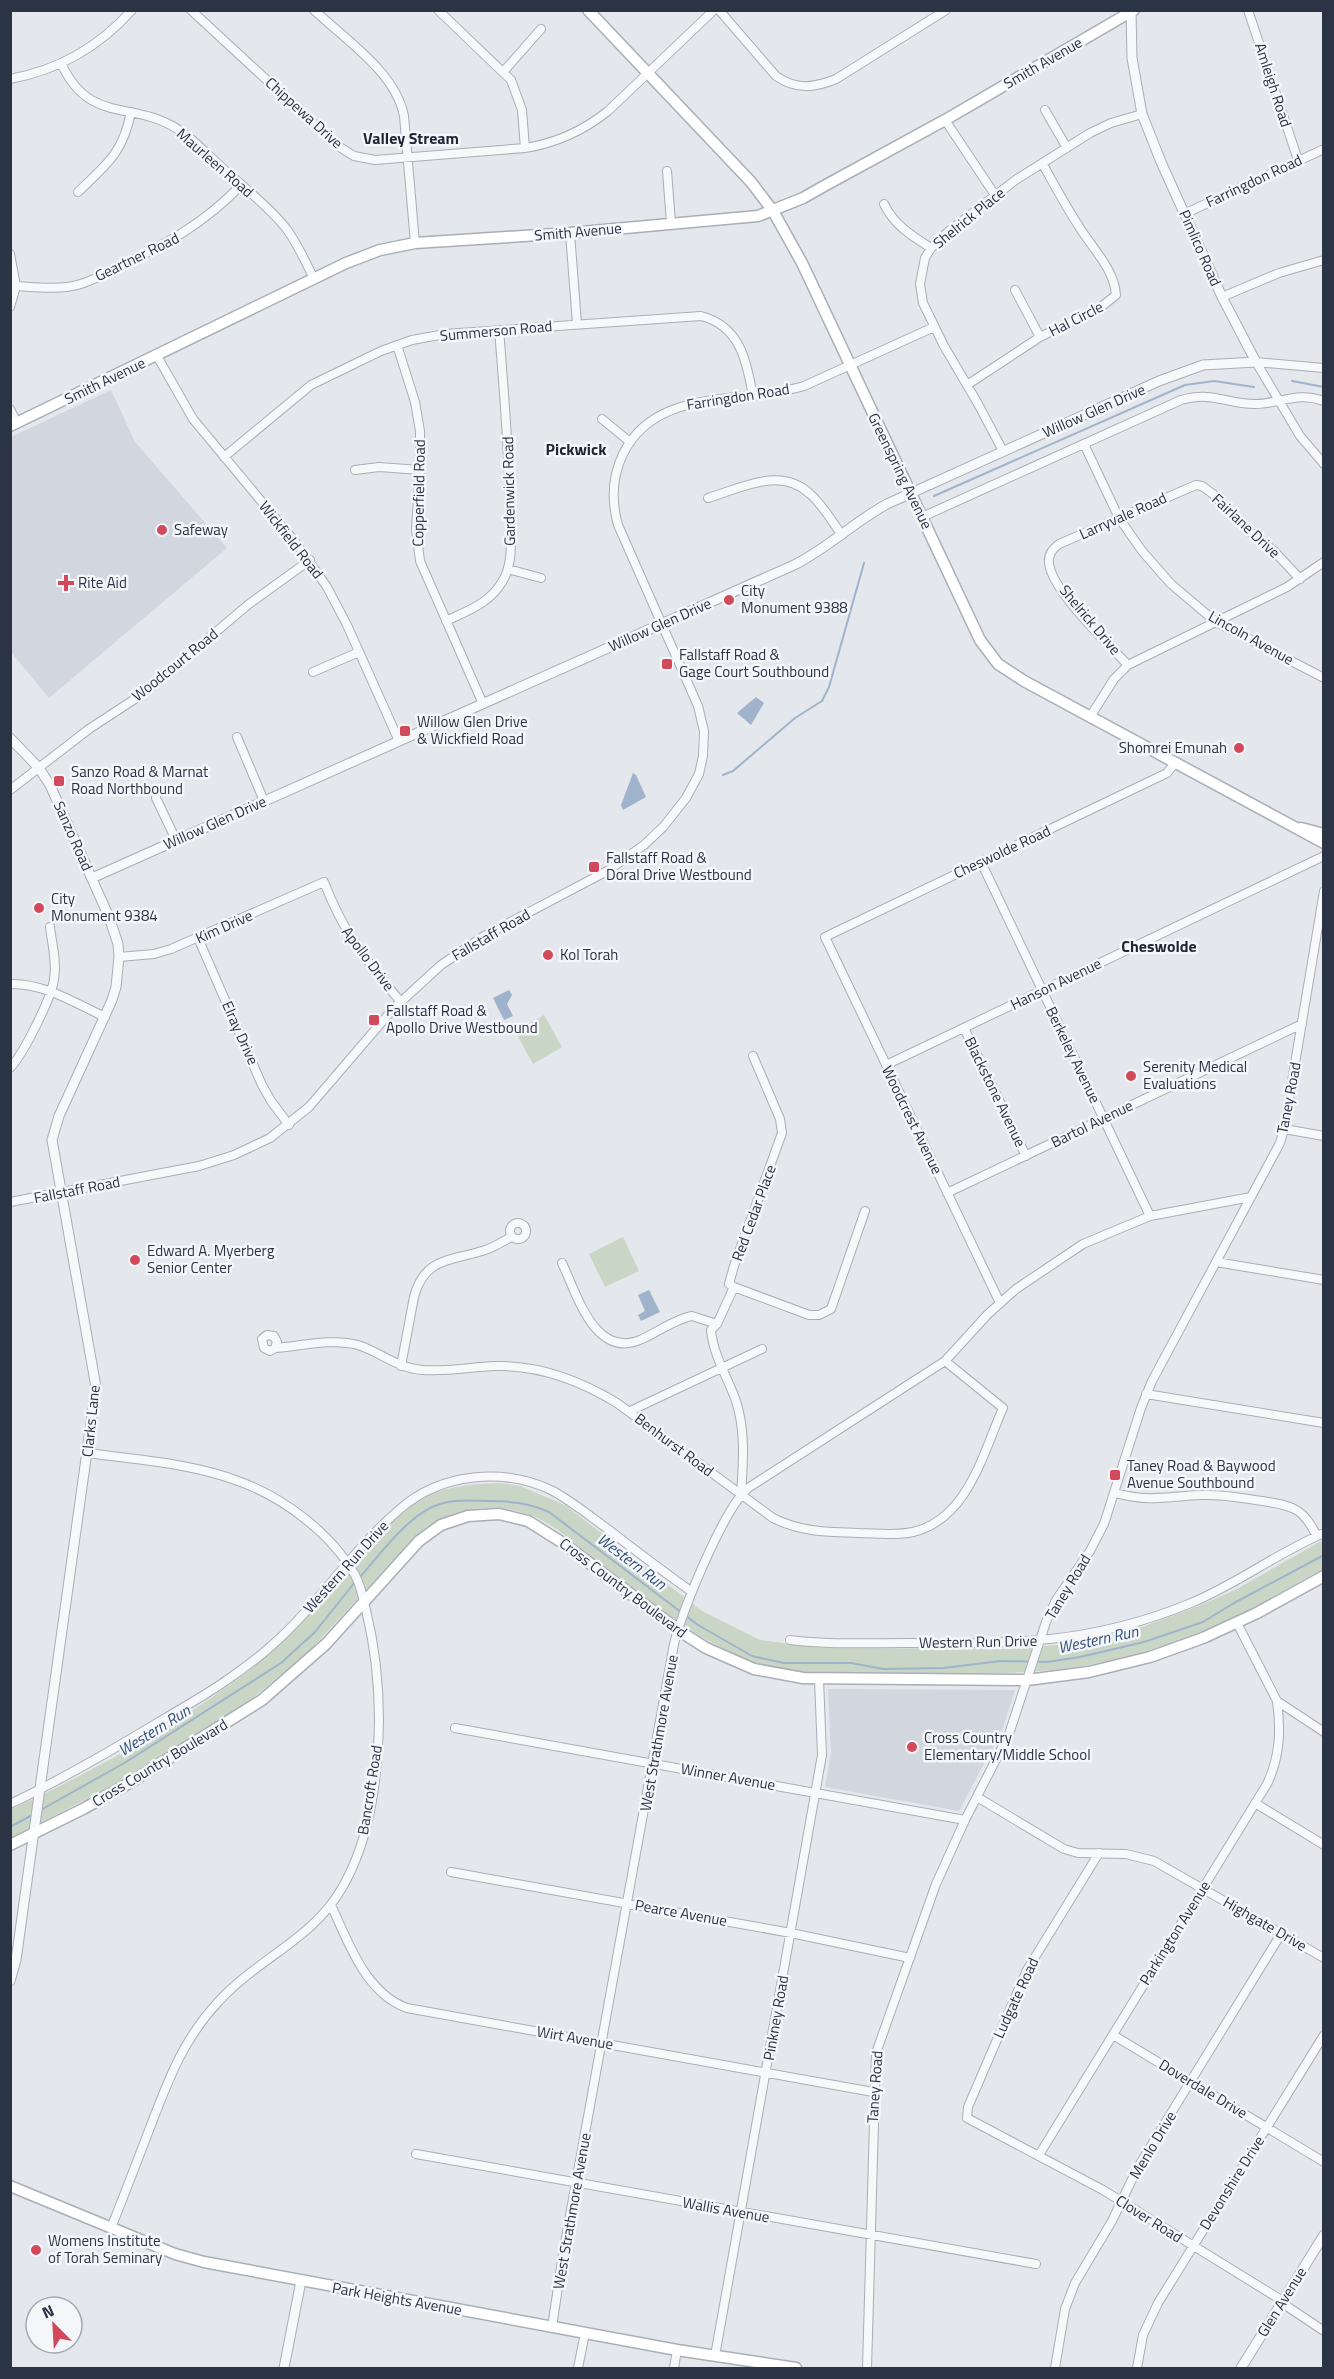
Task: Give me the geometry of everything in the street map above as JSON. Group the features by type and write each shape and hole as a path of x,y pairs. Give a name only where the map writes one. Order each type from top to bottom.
{"main road":[{"name":"Greenspring Avenue","path":"588,10 739,169 773,211 802,263 980,640 989,654 1008,672 1300,828 1312,838 1323,843"},
{"name":"Smith Avenue","path":"14,424 314,279 371,253 396,245 740,219 773,211 803,198 945,120 1132,11"},
{"name":"Greenspring Avenue","path":"1300,828 1323,834"},
{"name":"Cross Country Boulevard","path":"10,1845 131,1782 262,1700 326,1644 362,1596 410,1550 434,1529 468,1516 499,1514 528,1521 548,1532 680,1625 718,1655 744,1665 786,1676 819,1679 1078,1674 1150,1657 1237,1623 1323,1576"},
{"name":"Park Heights Avenue","path":"10,2186 186,2258 714,2356 739,2364 796,2368"}],"street":[{"path":"10,79 61,63 95,45 116,28 132,10"},
{"name":"Chippewa Drive","path":"190,10 347,152 364,159 375,160 525,148 554,142 584,129 608,111 714,10"},
{"path":"314,10 380,72 394,88 402,106 416,243"},
{"path":"720,10 776,76 802,87 836,79 946,10"},
{"name":"Amleigh Road","path":"1248,10 1298,160"},
{"path":"441,11 511,80 519,98 525,148"},
{"name":"Pimlico Road","path":"1132,11 1133,69 1142,114 1222,297 1256,362 1300,436 1323,464"},
{"path":"504,71 541,29"},
{"name":"Maurleen Road","path":"61,63 74,86 98,105 161,121 179,130 284,226 297,244 314,279"},
{"path":"1045,110 1066,148"},
{"path":"78,192 119,150 128,129 131,112"},
{"name":"Shelrick Place","path":"1003,451 923,303 920,284 922,267 931,248 995,195 1100,127 1142,114"},
{"path":"945,120 995,195"},
{"name":"Farringdon Road","path":"1185,214 1323,149"},
{"name":"Hal Circle","path":"967,385 1040,337 1101,308 1116,295 1116,285 1110,272 1076,223 1042,163"},
{"path":"667,171 671,223"},
{"name":"Geartner Road","path":"16,285 57,288 69,287 92,279 189,230 226,202 241,185"},
{"path":"884,204 894,221 911,236 931,248"},
{"path":"570,233 577,324"},
{"path":"10,254 16,285 10,307"},
{"path":"1222,297 1279,273 1323,260"},
{"path":"1015,290 1040,337"},
{"name":"Summerson Road","path":"224,457 311,385 397,345 430,336 690,315 711,318 726,328 738,344 747,362 753,397"},
{"name":"Farringdon Road","path":"662,624 621,534 614,508 613,488 617,469 630,441 648,422 679,406 753,397 804,386 934,327"},
{"name":"Gardenwick Road","path":"446,621 487,600 500,586 508,569 509,459 499,330"},
{"name":"Copperfield Road","path":"397,345 417,410 421,447 417,545 425,576 483,704"},
{"name":"Wickfield Road","path":"158,356 182,402 224,457 310,560 337,605 399,741"},
{"path":"1256,362 1323,369"},
{"name":"Willow Glen Drive","path":"92,878 809,557 869,514 1003,451 1190,369 1216,363 1256,362"},
{"name":"Willow Glen Drive","path":"922,517 1190,398 1209,396 1256,404 1301,396 1323,401"},
{"path":"10,409 14,424"},
{"path":"602,419 630,441"},
{"name":"Lincoln Avenue","path":"1084,444 1119,518 1142,551 1171,584 1216,622 1323,678"},
{"path":"355,470 379,467 420,470"},
{"path":"708,498 768,480 786,480 795,483 810,494 842,535"},
{"name":"Fairlane Drive","path":"1186,488 1196,485 1207,489 1245,528 1274,551 1300,579"},
{"name":"Larryvale Road","path":"1059,544 1186,488"},
{"name":"Shelrick Drive","path":"1059,544 1048,560 1052,573 1083,617 1128,665"},
{"name":"Woodcourt Road","path":"10,790 89,729 141,695 249,604 310,560"},
{"path":"1090,717 1114,679 1128,665 1300,579 1323,562"},
{"path":"508,569 540,578"},
{"name":"Fallstaff Road","path":"10,1202 222,1160 258,1145 289,1125 319,1096 400,1001 441,965 472,943 599,876 632,855 664,826 686,798 702,765 704,731 698,706 662,624"},
{"path":"313,672 359,652"},
{"path":"237,737 264,801"},
{"name":"Sanzo Road","path":"10,738 39,768 57,799 92,878"},
{"name":"Cheswolde Road","path":"825,937 1167,773 1175,763"},
{"path":"156,798 176,840"},
{"name":"Hanson Avenue","path":"886,1065 1323,856"},
{"name":"Berkeley Avenue","path":"981,862 1150,1216"},
{"name":"Clarks Lane","path":"10,1982 16,1960 95,1400 95,1375 52,1148 54,1129 105,1017 116,987 119,957 115,932 92,878"},
{"name":"Apollo Drive","path":"324,882 353,943 400,1001"},
{"name":"Kim Drive","path":"119,957 163,952 324,882"},
{"name":"Taney Road","path":"867,2368 873,2092 876,2053 936,1884 965,1820 1010,1734 1038,1641 1056,1600 1097,1539 1115,1493 1146,1395 1276,1149 1284,1129 1323,891"},
{"path":"10,1068 25,1048 54,982 55,970 50,927"},
{"name":"Woodcrest Avenue","path":"825,937 1000,1303"},
{"name":"Elray Drive","path":"198,938 262,1085 289,1125"},
{"path":"10,984 26,985 51,992 105,1017"},
{"name":"Bartol Avenue","path":"947,1193 1302,1024"},
{"name":"Blackstone Avenue","path":"964,1028 1026,1156"},
{"name":"Red Cedar Place","path":"741,1495 742,1429 736,1402 712,1339 711,1330 717,1324 734,1287 729,1284 781,1139 783,1127 753,1056"},
{"path":"1284,1129 1323,1136"},
{"name":"West Strathmore Avenue","path":"552,2326 576,2183 680,1625 692,1592 732,1506 741,1495 945,1360 1000,1303 1037,1274 1083,1244 1150,1216 1251,1197"},
{"path":"734,1287 809,1315 819,1315 831,1309 865,1211"},
{"path":"401,1366 416,1288 426,1272 449,1258 491,1248 511,1237"},
{"path":"1216,1262 1323,1280"},
{"path":"562,1263 589,1320 599,1333 609,1340 632,1343 692,1316 717,1324"},
{"name":"Benhurst Road","path":"275,1348 350,1343 368,1349 401,1366 422,1370 496,1366 523,1367 582,1384 600,1392 630,1412 773,1518 805,1530 900,1533 920,1530 946,1516 961,1500 1003,1408 945,1360"},
{"path":"630,1412 762,1349"},
{"path":"1146,1395 1323,1423"},
{"name":"Bancroft Road","path":"88,1453 189,1468 238,1481 266,1493 300,1515 321,1534 348,1564 354,1575 373,1640 379,1702 376,1768 368,1817 349,1876 331,1905 299,1939 229,1990 207,2014 188,2041 174,2068 111,2228"},
{"name":"Western Run Drive","path":"10,1804 94,1761 244,1668 295,1623 390,1517 422,1493 446,1482 508,1478 540,1486 564,1498 692,1592"},
{"path":"1115,1493 1133,1498 1159,1500 1214,1495 1283,1505 1295,1509 1306,1517 1320,1535"},
{"name":"Western Run Drive","path":"790,1640 1008,1644 1092,1634 1143,1621 1180,1607 1234,1583 1320,1535"},
{"path":"1237,1623 1277,1701 1323,1732"},
{"name":"Pinkney Road","path":"714,2356 742,2213 822,1755 819,1679"},
{"name":"Parkington Avenue","path":"1039,2155 1272,1774 1277,1756 1280,1722 1277,1701"},
{"name":"Winner Avenue","path":"455,1728 965,1820"},
{"name":"Highgate Drive","path":"977,1797 1057,1846 1078,1852 1126,1854 1154,1861 1323,1958"},
{"path":"1255,1803 1323,1845"},
{"name":"Ludgate Road","path":"964,2120 1020,1983 1099,1853"},
{"name":"Pearce Avenue","path":"451,1872 791,1933 910,1958"},
{"name":"Wirt Avenue","path":"331,1905 365,1971 382,1993 395,2003 406,2007 873,2092"},
{"name":"Menlo Drive","path":"1055,2368 1062,2322 1070,2295 1138,2167 1281,1934"},
{"name":"Doverdale Drive","path":"1113,2035 1323,2162"},
{"name":"Devonshire Drive","path":"1137,2368 1140,2347 1148,2324 1323,2035"},
{"name":"Clover Road","path":"964,2120 1039,2155 1121,2201 1282,2302 1323,2331"},
{"name":"Wallis Avenue","path":"416,2154 1036,2265"},
{"name":"Glen Avenue","path":"1241,2368 1323,2235"},
{"path":"284,2368 301,2281"},
{"path":"578,2368 585,2333"},
{"path":"674,2368 677,2350"}],"shaded area":[{"path":"111,390 135,442 227,548 49,698 11,652 11,437"},
{"name":"Cross Country Elementary/Middle School","path":"828,1689 1015,1690 1003,1728 959,1811 825,1787 831,1753"}],"green space":[{"path":"544,1015 562,1047 533,1064 515,1031"},
{"path":"623,1237 639,1271 605,1287 589,1254"},
{"path":"499,1483 520,1486 565,1505 702,1611 760,1640 821,1648 1013,1649 1056,1645 1131,1631 1199,1606 1235,1590 1323,1540 1323,1569 1245,1613 1210,1629 1163,1646 1090,1665 1040,1671 966,1674 803,1672 751,1661 707,1640 666,1613 544,1521 513,1510 484,1508 471,1510 445,1518 420,1532 309,1651 248,1702 123,1780 11,1838 10,1810 97,1767 154,1734 251,1669 309,1615 382,1533 410,1507 429,1495 449,1489"}],"water":[{"path":"756,697 764,703 751,725 737,713"},
{"path":"633,773 646,797 623,810 621,805"},
{"path":"509,990 512,995 507,1004 513,1016 504,1020 493,998"},
{"path":"649,1290 660,1312 641,1321 638,1315 645,1311 638,1295"}],"waterway":[{"path":"934,496 1185,385 1214,381 1254,387"},
{"path":"1292,381 1324,387"},
{"path":"723,775 733,771 795,718 822,701 829,687 864,563"},
{"name":"Western Run","path":"359,1578 408,1523 432,1507 462,1501 520,1503 549,1512 698,1625 752,1656 784,1663 851,1663 883,1669 943,1668 1001,1661 1047,1662 1144,1642 1203,1622 1324,1555"},
{"name":"Western Run","path":"39,1811 126,1762 281,1663 315,1632 355,1582"},
{"name":"Western Run","path":"10,1827 34,1814"}],"place":[{"name":"Safeway","path":"162,530"},
{"name":"Rite Aid","path":"66,583"},
{"name":"City Monument 9388","path":"729,600"},
{"name":"Fallstaff Road & Gage Court Southbound","path":"667,664"},
{"name":"Willow Glen Drive & Wickfield Road","path":"405,731"},
{"name":"Shomrei Emunah","path":"1239,748"},
{"name":"Sanzo Road & Marnat Road Northbound","path":"59,781"},
{"name":"Fallstaff Road & Doral Drive Westbound","path":"594,867"},
{"name":"City Monument 9384","path":"39,908"},
{"name":"Kol Torah","path":"548,955"},
{"name":"Fallstaff Road & Apollo Drive Westbound","path":"374,1020"},
{"name":"Serenity Medical Evaluations","path":"1131,1076"},
{"name":"Edward A. Myerberg Senior Center","path":"135,1260"},
{"name":"Taney Road & Baywood Avenue Southbound","path":"1115,1475"},
{"name":"Cross Country Elementary/Middle School","path":"912,1747"},
{"name":"Womens Institute of Torah Seminary","path":"36,2250"}],"district":[{"name":"Valley Stream","path":"411,138"},
{"name":"Pickwick","path":"576,449"},
{"name":"Cheswolde","path":"1159,946"}]}
